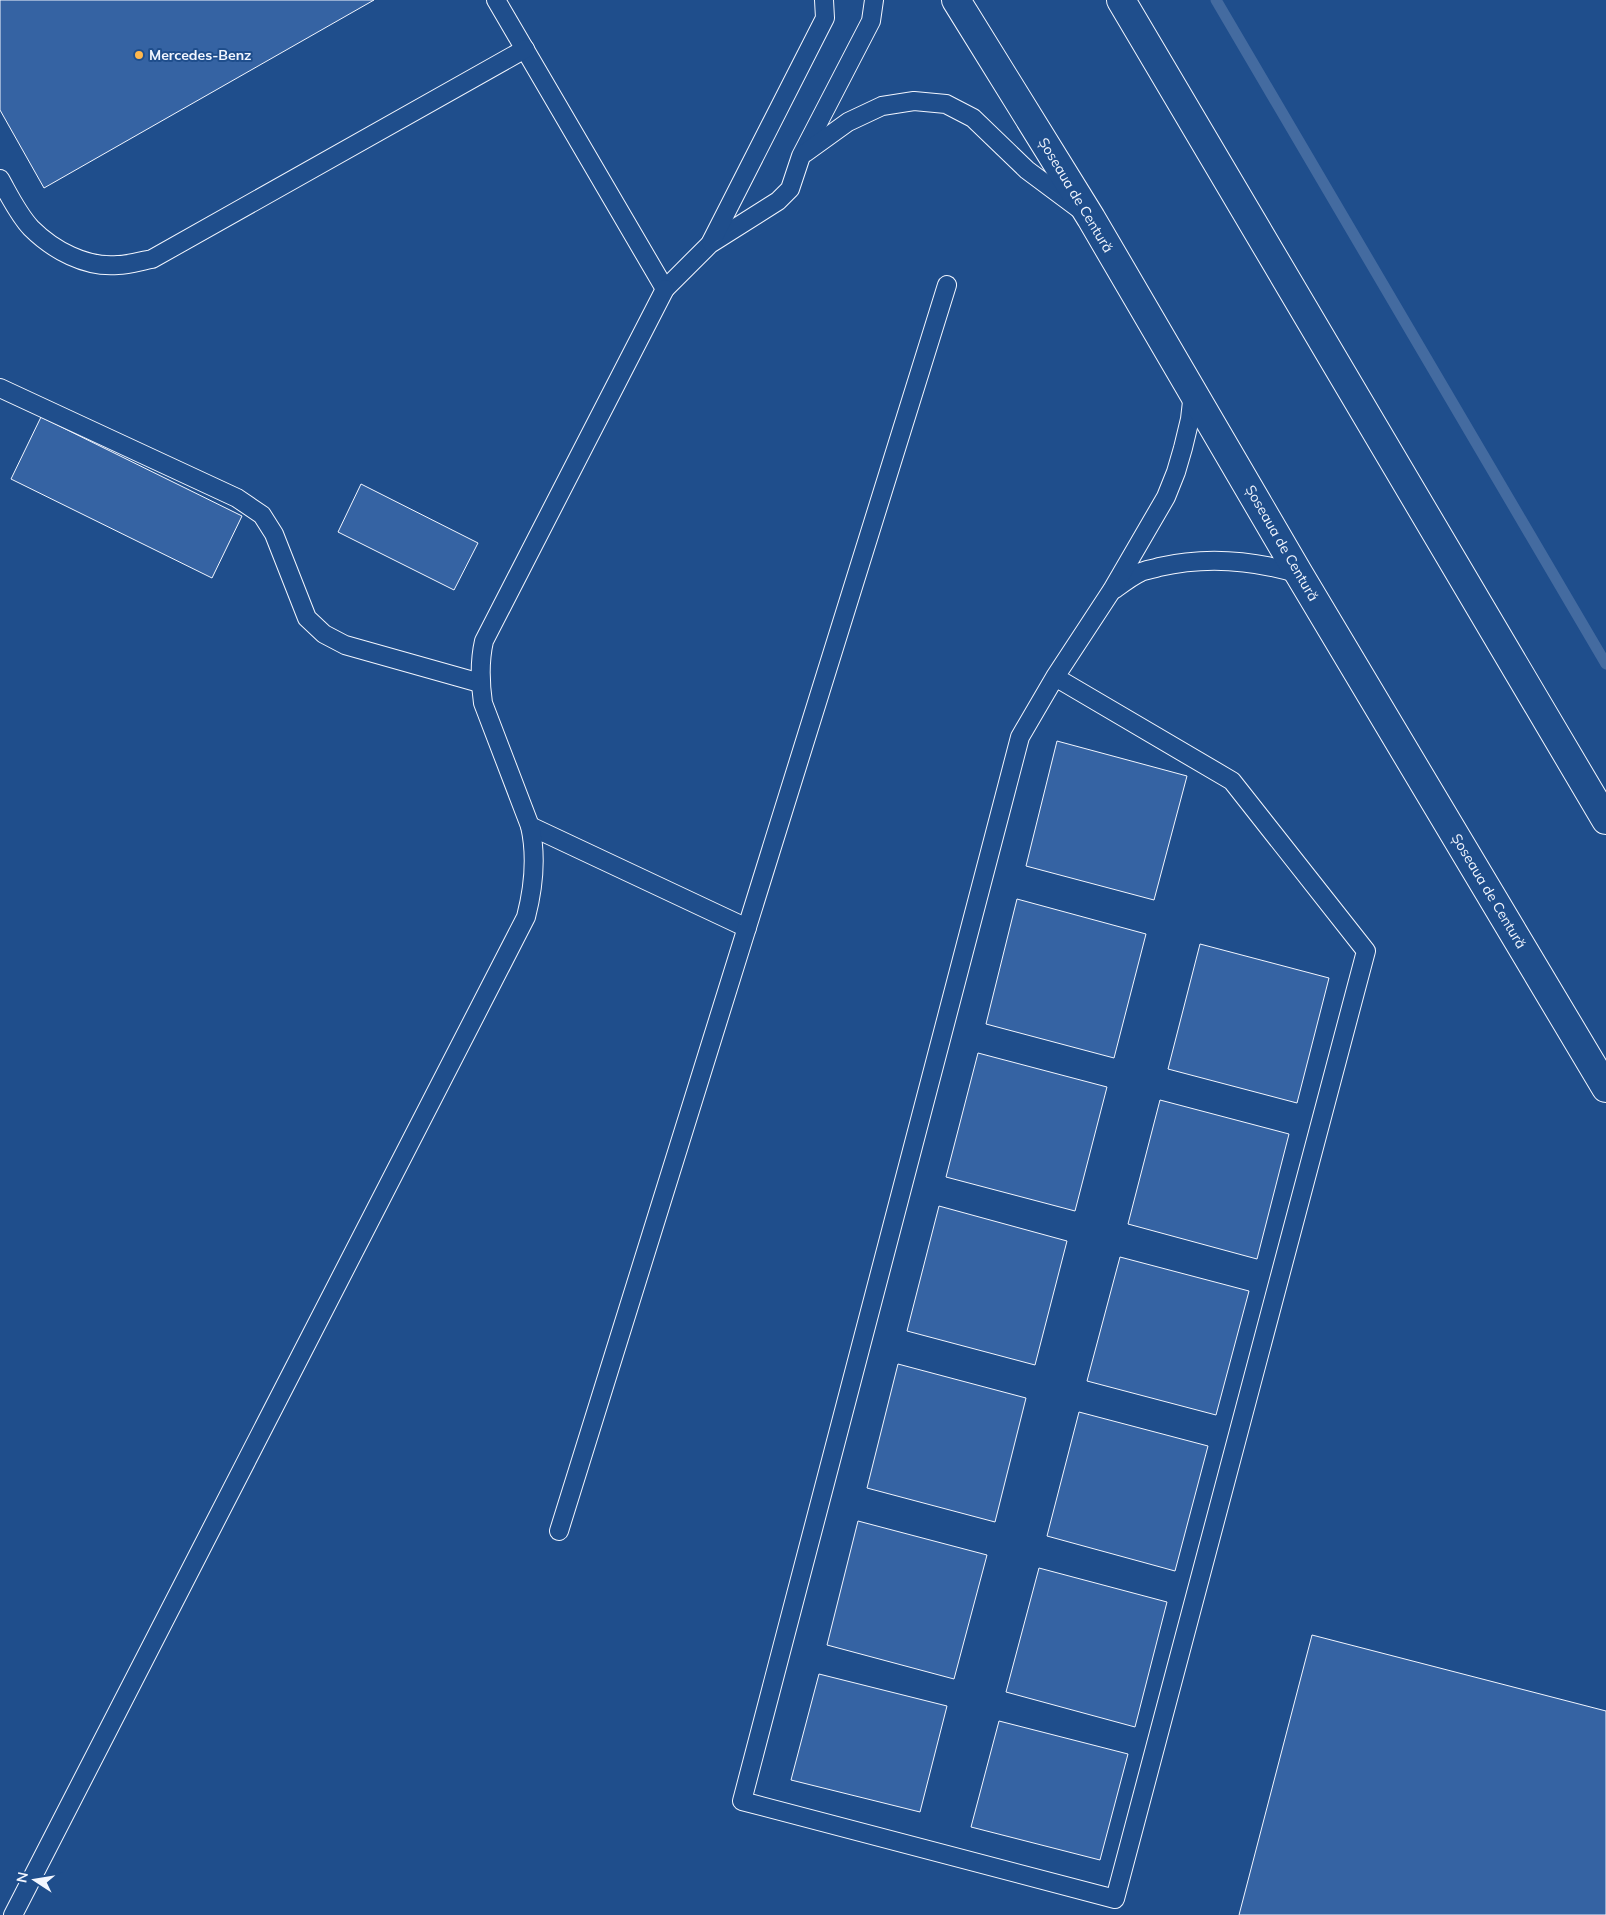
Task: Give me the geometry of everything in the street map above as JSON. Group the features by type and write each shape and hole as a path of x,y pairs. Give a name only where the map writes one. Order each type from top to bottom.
{"main road":[{"name":"Șoseaua de Centură","path":"956,0 1091,218 1606,1088"},
{"path":"1121,0 1606,820"}],"lane":[{"path":"496,0 665,289"},
{"path":"710,244 825,18 824,0"},
{"path":"13,1915 526,917 535,868 534,845 530,826 483,703 480,684 480,661 484,641 665,289 710,244 778,201 790,189 800,156 871,21 874,0"},
{"path":"0,179 14,204 31,228 57,249 88,264 117,266 152,259 525,49"},
{"path":"800,156 848,122 882,106 914,101 946,104 973,118 1027,170 1091,218"},
{"path":"558,1531 947,285"},
{"path":"0,388 237,498 262,515 274,534 308,618 324,634 346,645 480,684"},
{"path":"1055,677 1232,781 1366,951 1115,1899 742,1801 1020,737 1055,677 1112,590 1166,497 1176,472 1190,419 1193,390"},
{"path":"1112,590 1141,572 1171,564 1208,560 1274,566 1300,574"},
{"path":"530,826 746,928"}],"building":[{"name":"Mercedes-Benz","path":"0,0 374,0 44,188 0,110"},
{"path":"41,417 242,516 212,578 11,479"},
{"path":"361,484 478,543 454,590 338,532"},
{"path":"1057,741 1187,776 1154,900 1026,866"},
{"path":"1017,899 1146,934 1114,1058 986,1024"},
{"path":"1200,944 1329,978 1297,1103 1168,1069"},
{"path":"978,1053 1107,1087 1075,1211 946,1177"},
{"path":"1160,1100 1289,1134 1257,1259 1128,1224"},
{"path":"939,1206 1067,1241 1035,1365 907,1331"},
{"path":"1120,1257 1249,1291 1216,1415 1087,1381"},
{"path":"898,1364 1026,1398 995,1522 867,1488"},
{"path":"1079,1412 1208,1446 1175,1571 1047,1536"},
{"path":"858,1521 987,1555 954,1679 827,1645"},
{"path":"1039,1568 1167,1602 1135,1727 1006,1692"},
{"path":"1312,1635 1606,1711 1606,1915 1239,1915"},
{"path":"819,1674 947,1706 920,1812 791,1780"},
{"path":"999,1721 1128,1754 1100,1860 971,1827"}],"waterway":[{"path":"1216,0 1606,664"}],"place":[{"name":"Mercedes-Benz","path":"139,55"}]}
